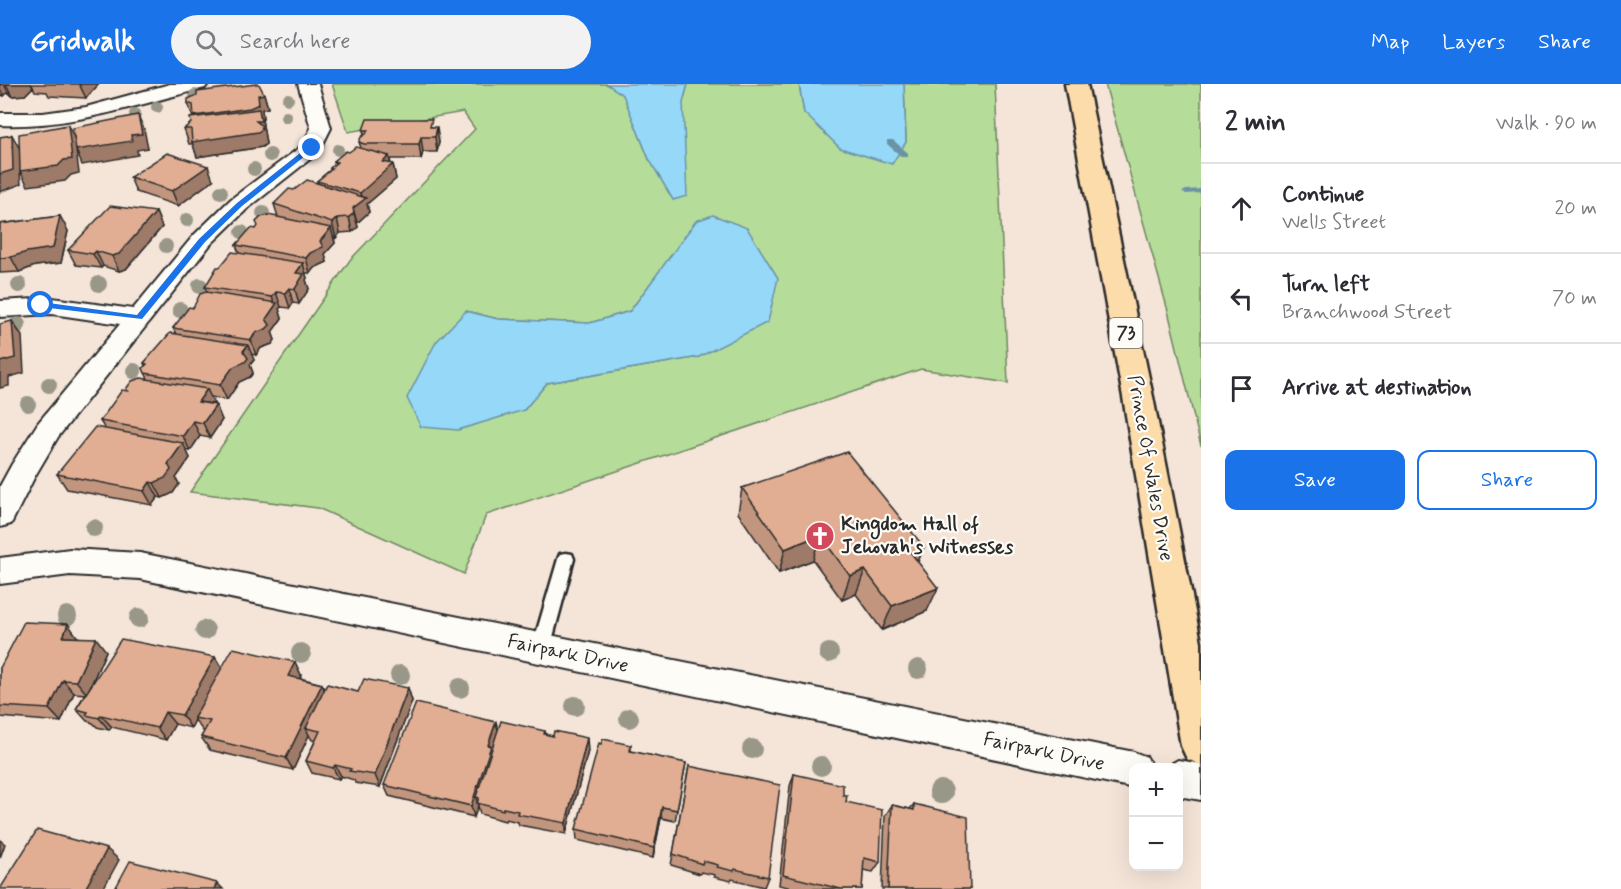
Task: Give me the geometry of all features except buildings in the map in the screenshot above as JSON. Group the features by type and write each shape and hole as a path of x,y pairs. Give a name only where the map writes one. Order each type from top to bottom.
{"main road":[{"name":"Prince Of Wales Drive","path":"1076,84 1136,386 1201,746"}],"street":[{"path":"0,118 47,119 77,114 114,107 174,87 198,84"},
{"path":"0,515 22,472 48,430 202,240 239,204 312,148 321,128 308,84"},
{"path":"0,309 41,305 139,318"},
{"name":"Fairpark Drive","path":"0,571 70,562 140,566 1129,769"},
{"path":"1183,779 1201,782"}],"lane":[{"path":"541,648 566,559"}],"green space":[{"path":"332,84 607,84 623,94 649,159 683,102 688,84 799,84 804,113 906,142 904,84 995,84 1008,383 921,369 486,515 464,574 318,508 190,492 350,260 475,129 463,112 348,132","holes":["660,271 699,357 547,383 524,410 466,311 498,319 590,323 630,311"]},
{"path":"1105,84 1201,84 1201,446 1168,311"}],"water":[{"path":"607,84 688,84 683,102 687,196 673,200 649,159 623,95"},
{"path":"799,84 904,84 906,142 892,164 840,148 804,113"},
{"path":"713,215 747,228 778,278 768,322 699,357 547,383 524,410 458,430 421,427 407,398 436,342 466,311 498,319 590,323 630,311 696,221"}],"waterway":[{"path":"890,142 905,155"},
{"path":"1186,192 1201,191"}],"place":[{"name":"Kingdom Hall of Jehovah's Witnesses","path":"820,536"}],"route":[{"path":"41,305 139,318 202,240 239,204 312,148"}]}
